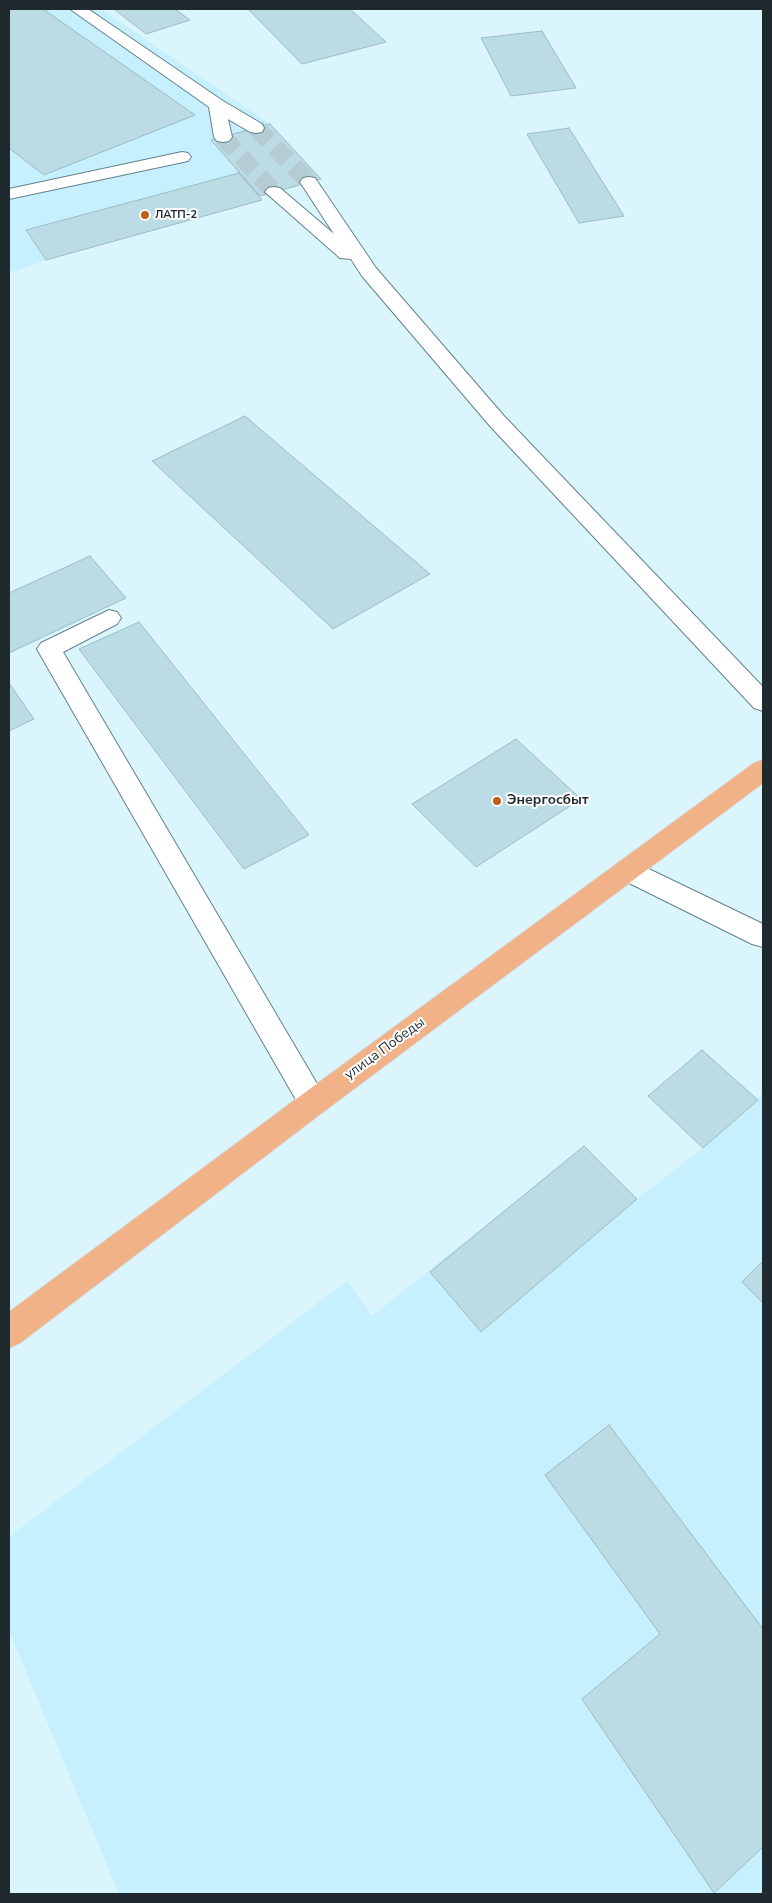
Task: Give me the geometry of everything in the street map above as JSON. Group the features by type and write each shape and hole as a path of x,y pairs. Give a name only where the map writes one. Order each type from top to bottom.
{"main road":[{"name":"улица Победы","path":"9,1332 313,1103 763,770"}],"lane":[{"path":"78,9 217,105 256,128"},
{"path":"217,105 223,137"},
{"path":"9,194 182,157"},
{"path":"310,182 369,272 497,421 763,702"},
{"path":"274,192 369,272"},
{"path":"110,618 49,649 313,1103"},
{"path":"628,870 763,935"}],"shaded area":[{"name":"ЛАТП-2","path":"9,9 101,9 270,124 321,179 260,196 262,200 46,260 14,272 9,270"},
{"path":"702,1050 757,1099 763,1094 763,1894 119,1894 9,1631 9,1537 347,1281 372,1316 584,1146 637,1199 703,1148 648,1096"}],"building":[{"path":"9,9 43,9 195,115 44,175 9,148"},
{"path":"114,9 175,9 190,20 146,34"},
{"path":"248,9 350,9 386,42 302,64"},
{"path":"542,31 576,88 511,96 481,38"},
{"path":"270,124 321,179 260,196 211,140"},
{"path":"569,128 624,216 579,223 527,134"},
{"name":"ЛАТП-2","path":"239,173 262,200 46,260 26,230"},
{"path":"245,416 430,574 333,629 152,461"},
{"path":"90,556 126,598 9,653 9,593"},
{"path":"139,622 309,835 244,869 79,649"},
{"path":"9,683 34,719 9,731"},
{"name":"Энергосбыт","path":"516,739 581,799 476,867 412,804"},
{"path":"702,1050 758,1100 703,1148 648,1096"},
{"path":"584,1146 637,1199 481,1332 430,1272"},
{"path":"763,1261 763,1303 742,1282"},
{"path":"609,1425 763,1629 763,1847 714,1893 582,1699 660,1634 545,1475"}],"tunnel":[{"path":"256,128 309,182"},
{"path":"223,137 274,192"}],"place":[{"name":"ЛАТП-2","path":"145,215"},
{"name":"Энергосбыт","path":"497,801"}]}
